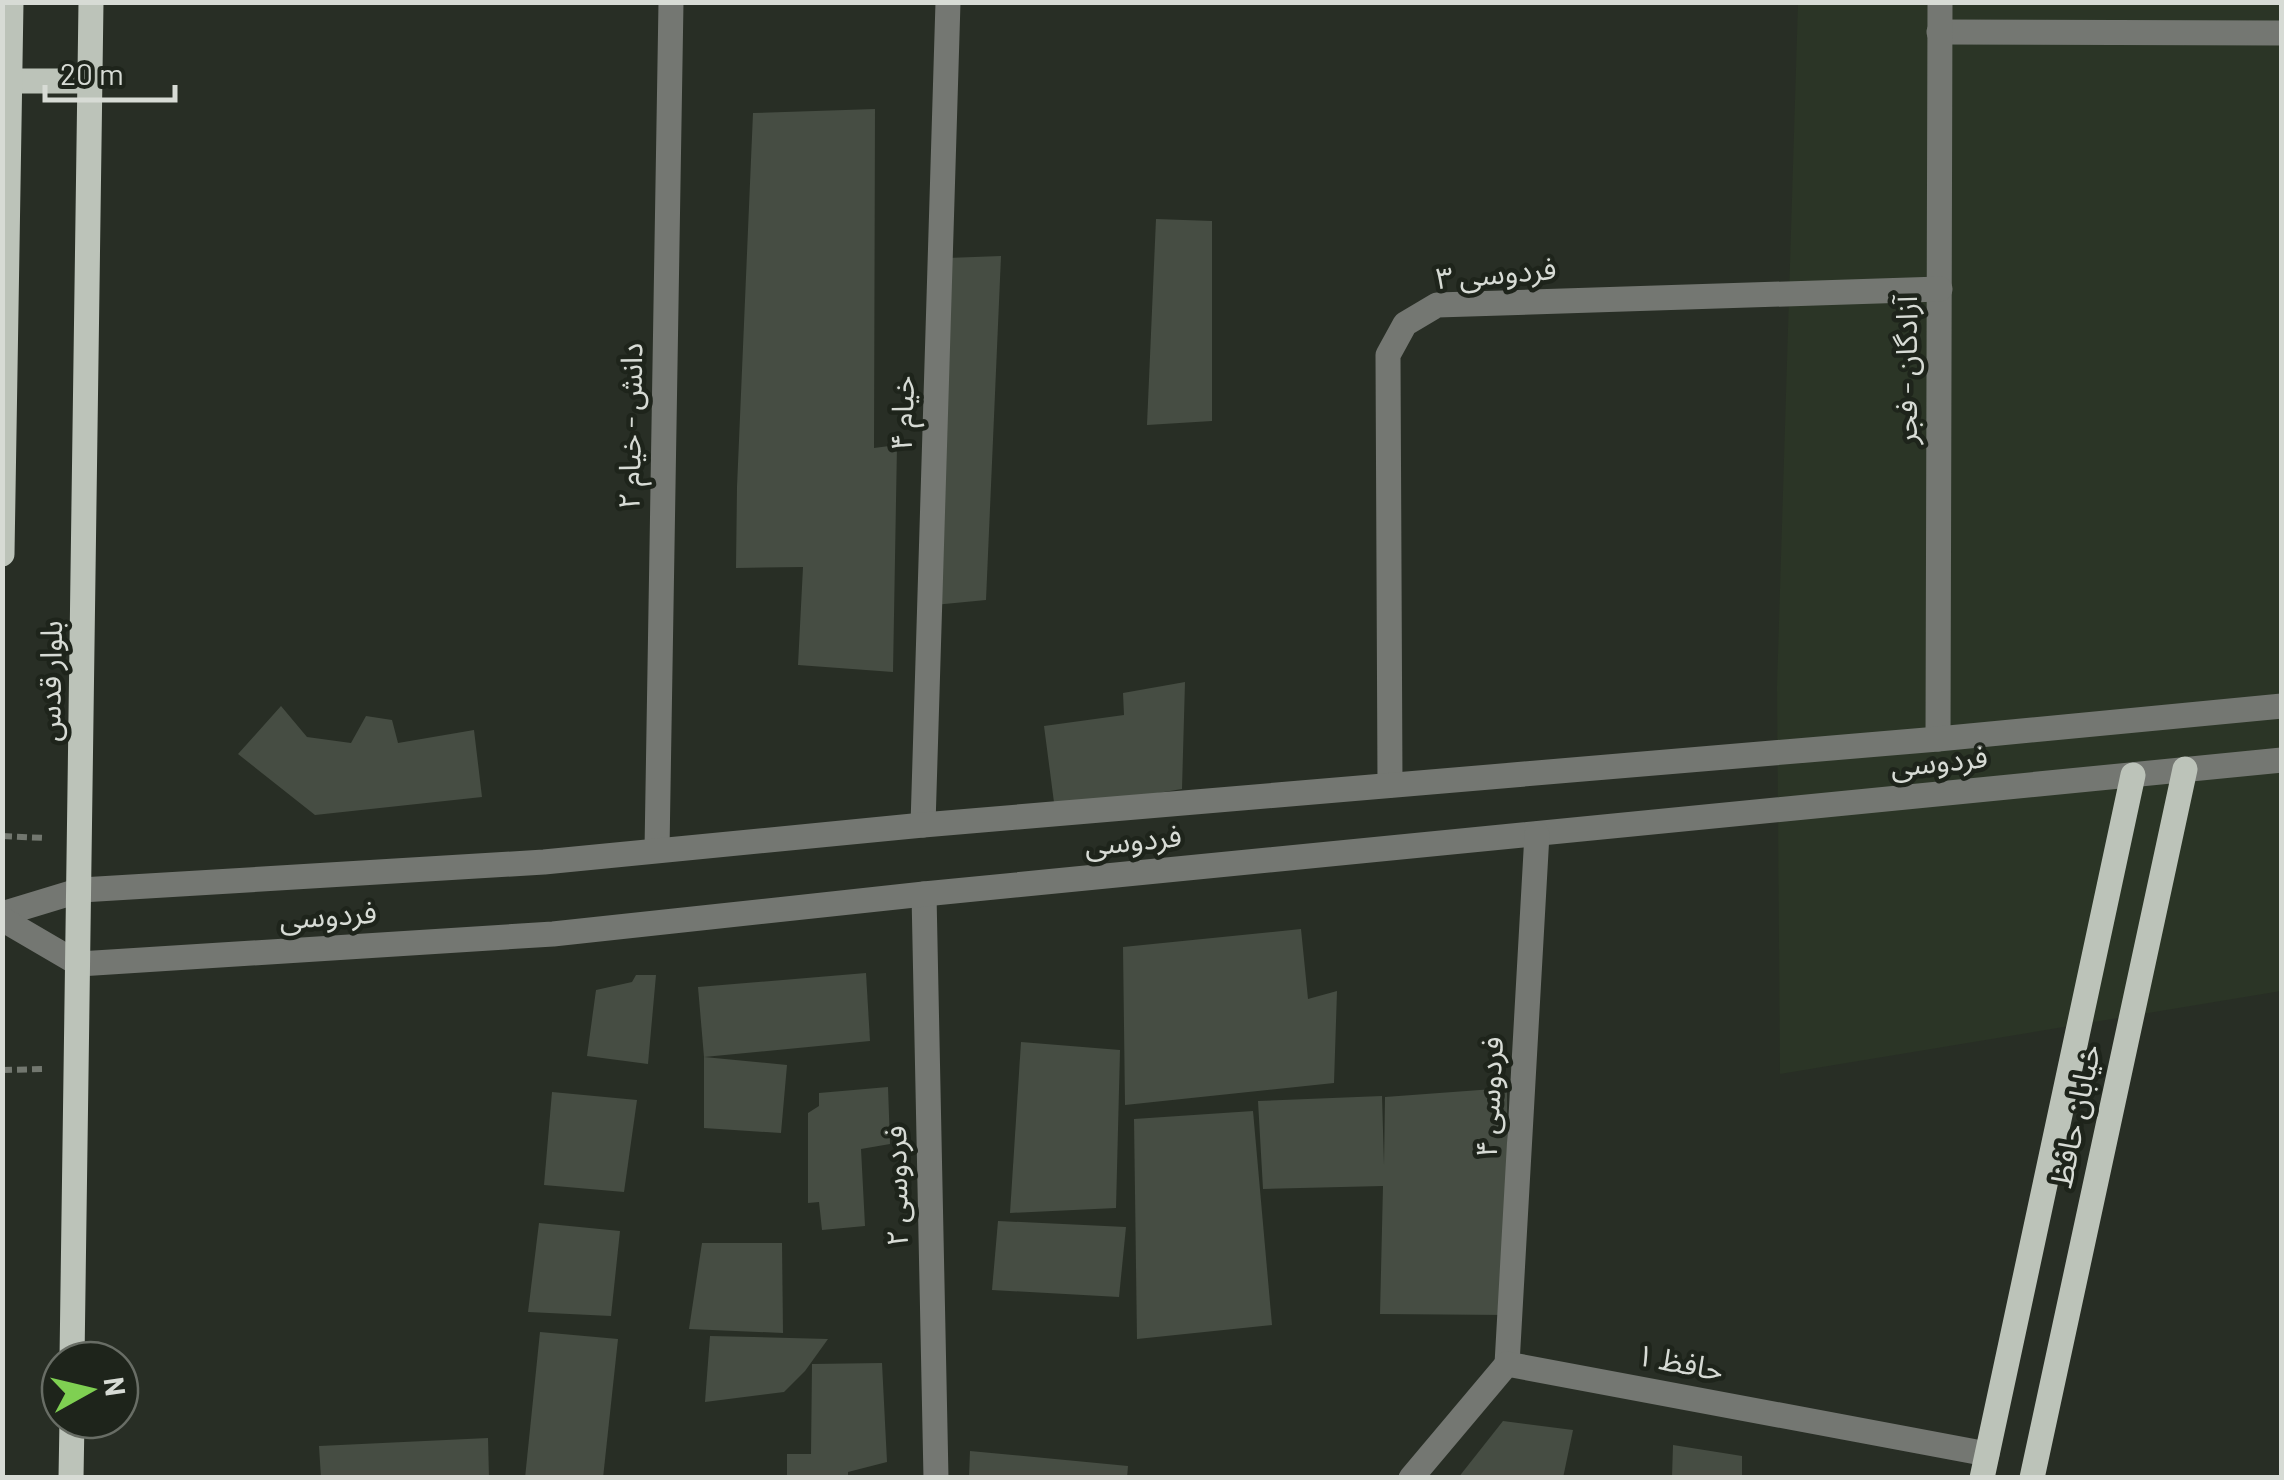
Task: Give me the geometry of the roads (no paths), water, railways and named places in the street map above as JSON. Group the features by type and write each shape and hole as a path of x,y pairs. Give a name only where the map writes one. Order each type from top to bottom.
{"main road":[{"path":"2,554 6,81 11,2"},
{"name":"بلوار قدس","path":"72,1340 91,2"},
{"path":"6,81 90,81"},
{"name":"خیابان حافظ","path":"2032,1478 2185,769"},
{"name":"خیابان حافظ","path":"1985,1466 2133,775"},
{"path":"71,1478 72,1440"}],"street":[{"name":"دانش - خیام ۲","path":"657,850 671,2"},
{"name":"خیام ۴","path":"923,825 948,2"},
{"name":"آزادگان - فجر","path":"1938,739 1940,2"},
{"path":"1939,32 2282,33"},
{"name":"فردوسی ۳","path":"1390,785 1388,355 1406,324 1437,305 1940,289"},
{"name":"فردوسی","path":"2,917 81,890 544,862 2282,706"},
{"name":"فردوسی","path":"2,917 78,964 553,934 2282,760"},
{"name":"فردوسی ۴","path":"1507,1364 1537,834"},
{"name":"فردوسی ۲","path":"924,894 936,1478"},
{"path":"1411,1478 1507,1364"},
{"name":"حافظ ۱","path":"1507,1364 1985,1466"}]}
